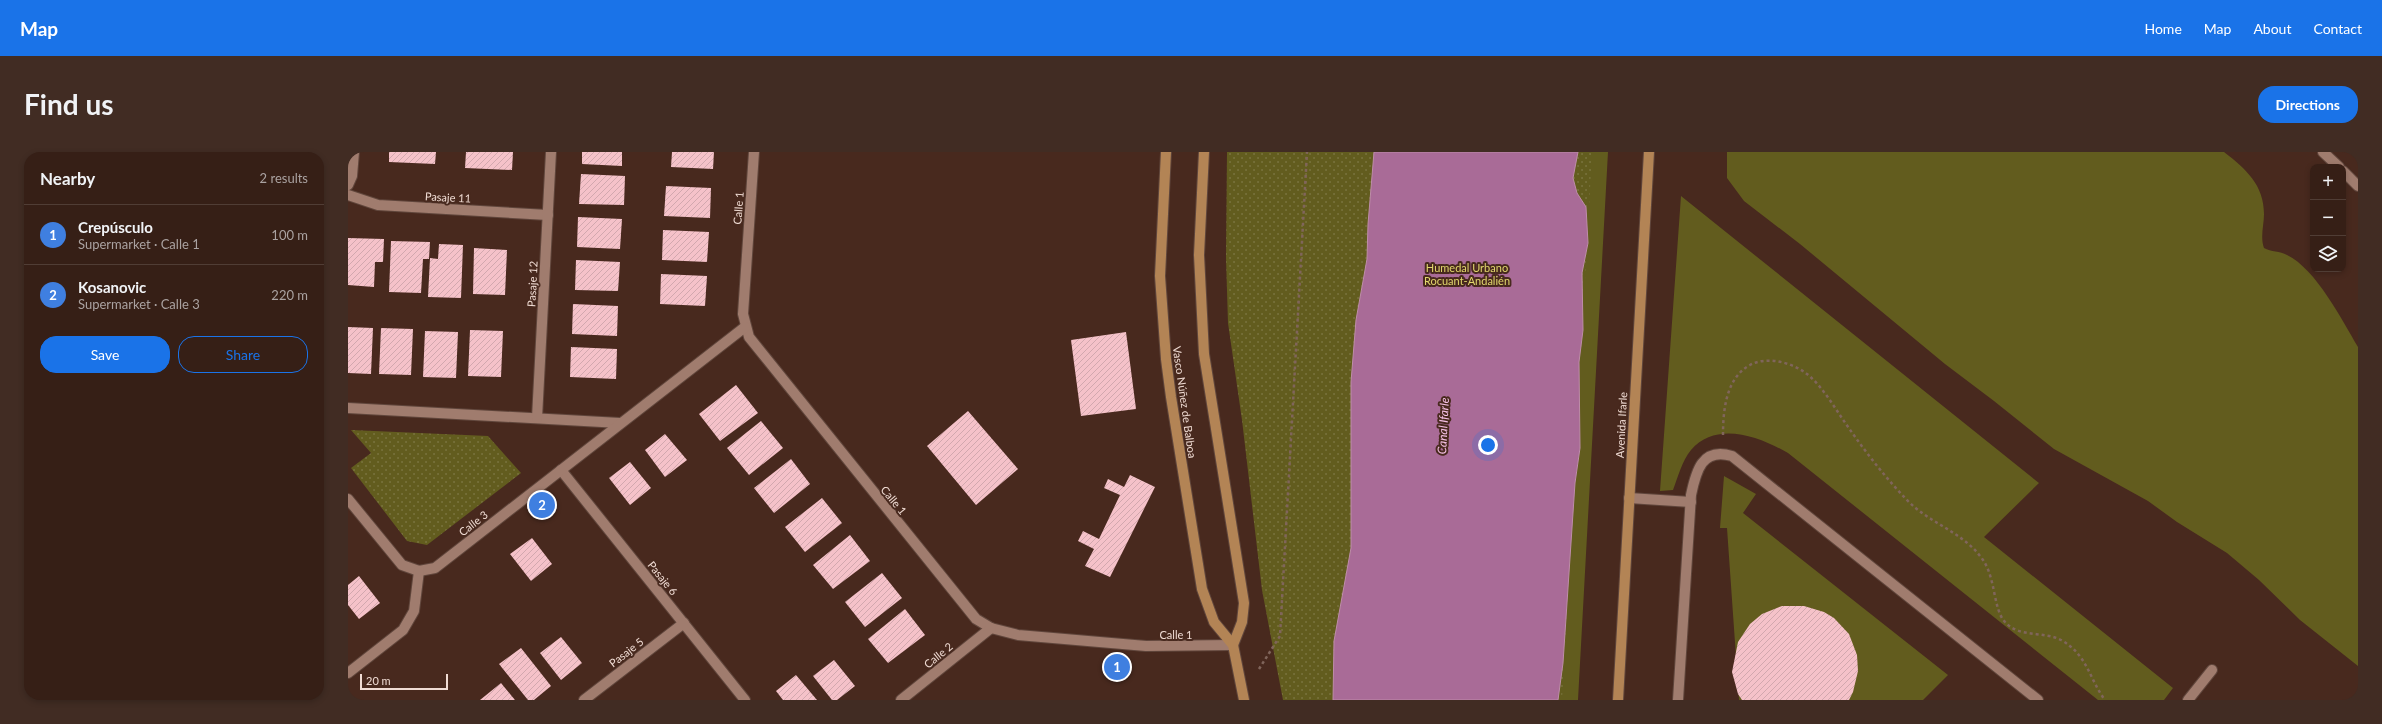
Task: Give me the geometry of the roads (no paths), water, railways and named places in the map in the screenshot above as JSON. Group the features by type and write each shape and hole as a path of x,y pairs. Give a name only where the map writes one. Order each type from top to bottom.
{"street":[{"path":"348,184 352,176 354,152"},
{"name":"Pasaje 12","path":"537,418 551,152"},
{"name":"Calle 1","path":"754,152 743,301 745,326 755,346 958,599 976,619 991,628 1018,635 1146,646 1233,646"},
{"name":"Vasco Núñez de Balboa","path":"1166,152 1160,276 1170,390 1202,590 1214,622 1233,646 1244,697"},
{"path":"1204,152 1199,255 1204,354 1244,603 1242,622 1233,646"},
{"name":"Avenida Ifarle","path":"1618,700 1649,152"},
{"path":"2323,152 2336,164"},
{"path":"2346,174 2358,186"},
{"name":"Pasaje 11","path":"348,195 378,205 548,215"},
{"name":"Calle 3","path":"419,571 435,568 442,563 745,326"},
{"path":"348,408 620,423"},
{"path":"1678,700 1691,502 1694,480 1703,462 1710,455 1723,454 1738,461 2038,700"},
{"name":"Pasaje 6","path":"561,470 745,700"},
{"path":"1629,498 1691,502"},
{"path":"348,499 395,559 402,565 419,571 414,611 403,630 348,673"},
{"name":"Pasaje 5","path":"584,700 684,623"},
{"name":"Calle 2","path":"901,700 991,628"},
{"path":"2188,700 2212,670"}],"water":[{"name":"Humedal Urbano Rocuant-Andalién","path":"1374,152 1578,152 1573,178 1577,193 1586,207 1588,243 1582,273 1583,330 1579,362 1580,448 1575,483 1563,663 1558,700 1333,700 1334,641 1351,548 1351,382 1356,320 1367,259 1368,224"}],"place":[{"name":"Kosanovic","path":"542,505"},
{"name":"Crepúsculo","path":"1117,667"}],"water label":[{"name":"Canal Ifarle","path":"1443,426"}]}
